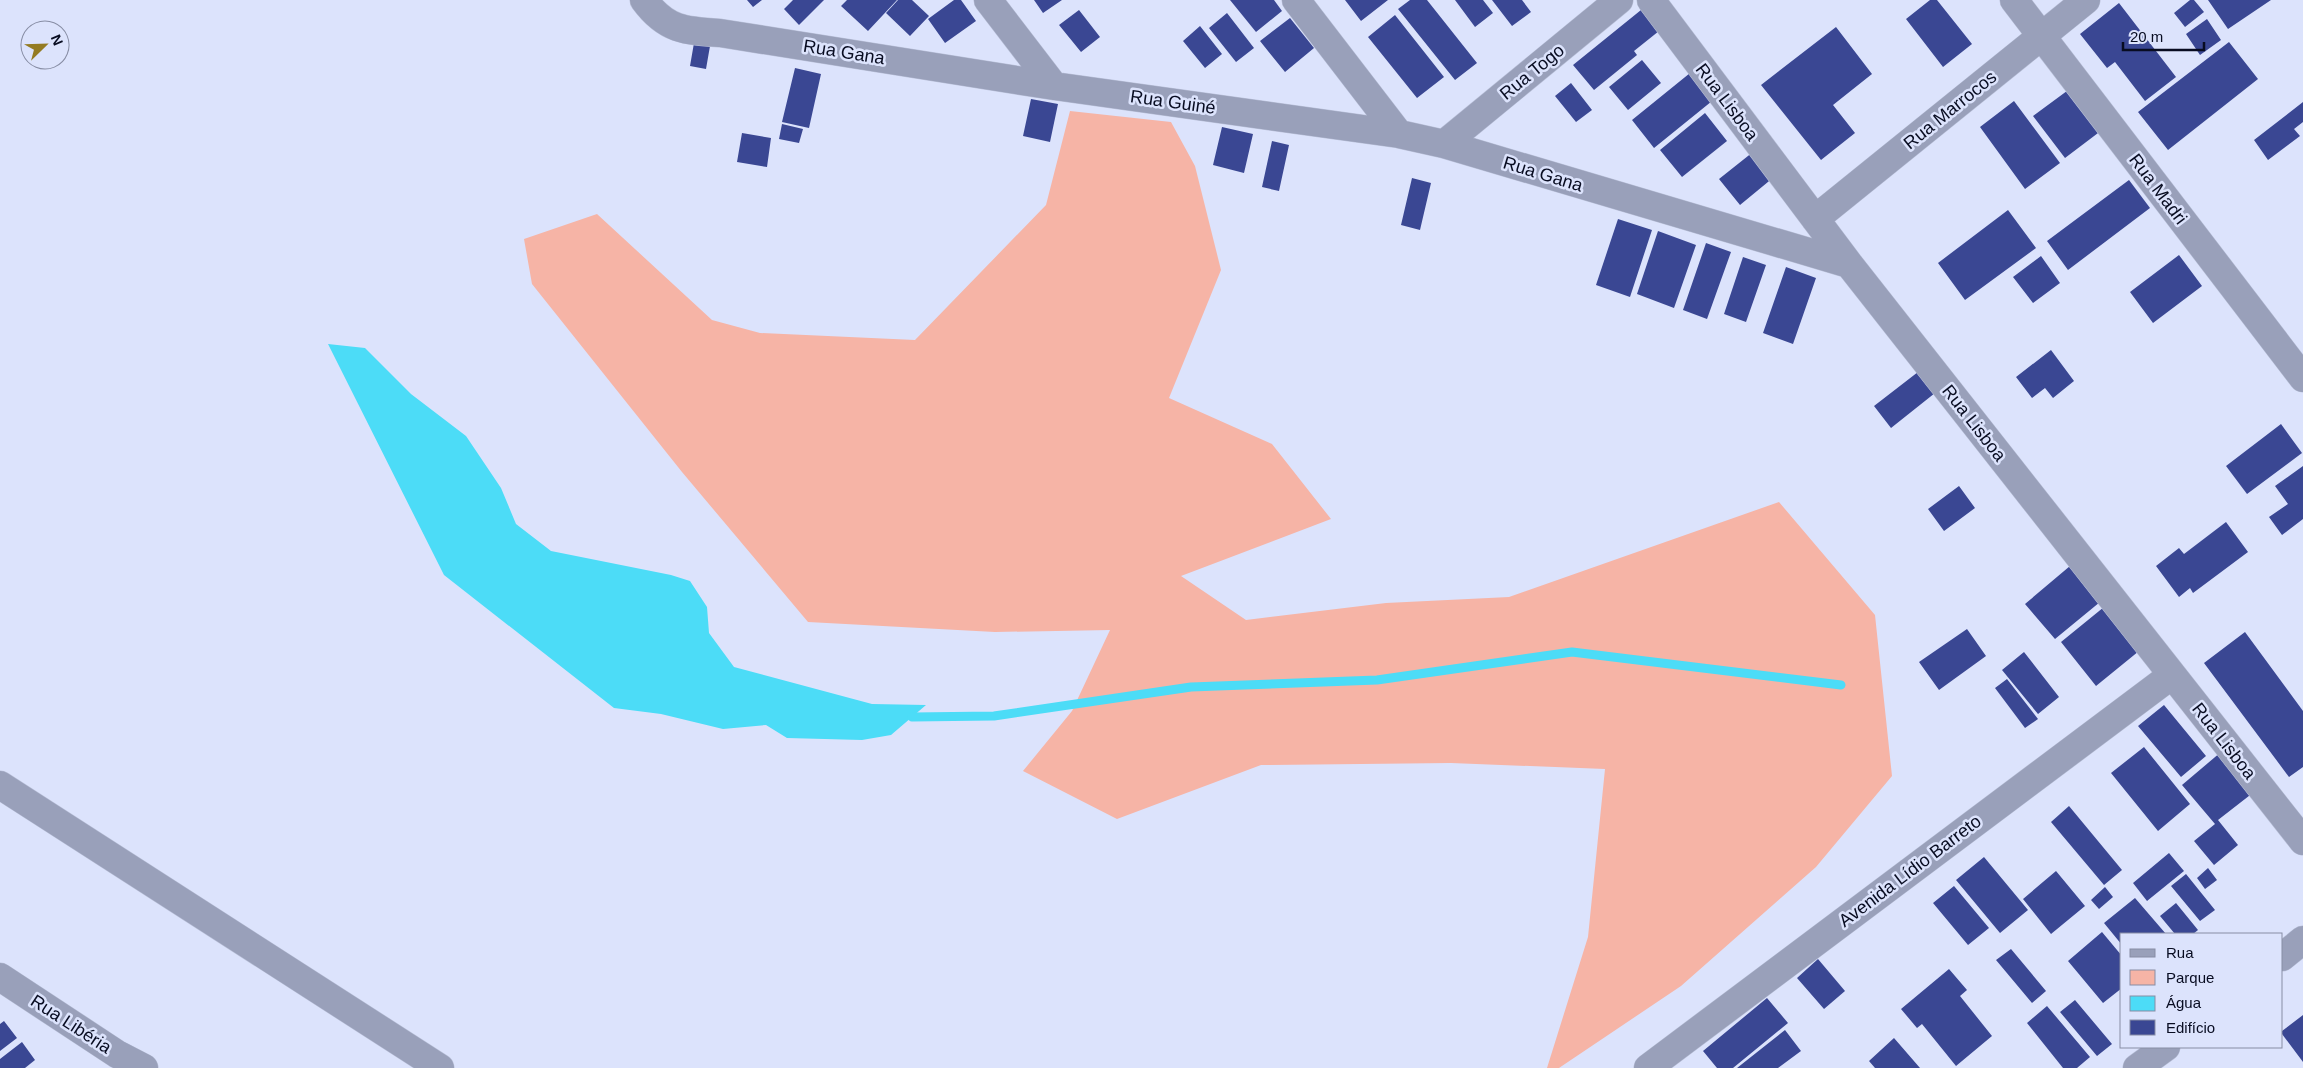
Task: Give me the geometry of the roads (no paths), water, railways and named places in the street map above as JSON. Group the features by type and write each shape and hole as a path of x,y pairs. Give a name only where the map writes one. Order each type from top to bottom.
{"street":[{"name":"Rua Gana","path":"644,0 657,16 675,27 691,31 720,33 1054,86"},
{"path":"988,0 1054,86"},
{"path":"1296,0 1398,134"},
{"name":"Rua Togo","path":"1444,144 1619,0"},
{"name":"Rua Lisboa","path":"1651,0 1849,264 2303,841"},
{"name":"Rua Madri","path":"2014,0 2303,378"},
{"name":"Rua Marrocos","path":"1815,219 2086,0"},
{"name":"Rua Guiné","path":"1054,86 1398,134"},
{"name":"Rua Gana","path":"1398,134 1444,144 1849,264"},
{"name":"Avenida Lídio Barreto","path":"1648,1068 2172,675"},
{"path":"0,785 440,1068"},
{"path":"2283,956 2303,940"},
{"name":"Rua Libéria","path":"0,977 121,1061 144,1068"},
{"path":"2137,1068 2165,1056"}],"water":[{"path":"328,344 365,348 411,394 466,436 501,488 516,524 551,551 671,575 690,581 707,607 709,633 734,667 872,704 926,705 891,735 862,740 787,738 766,725 723,729 661,714 614,708 444,575"}],"waterway":[{"path":"912,717 994,716 1191,687 1377,680 1572,652 1841,685"}]}
